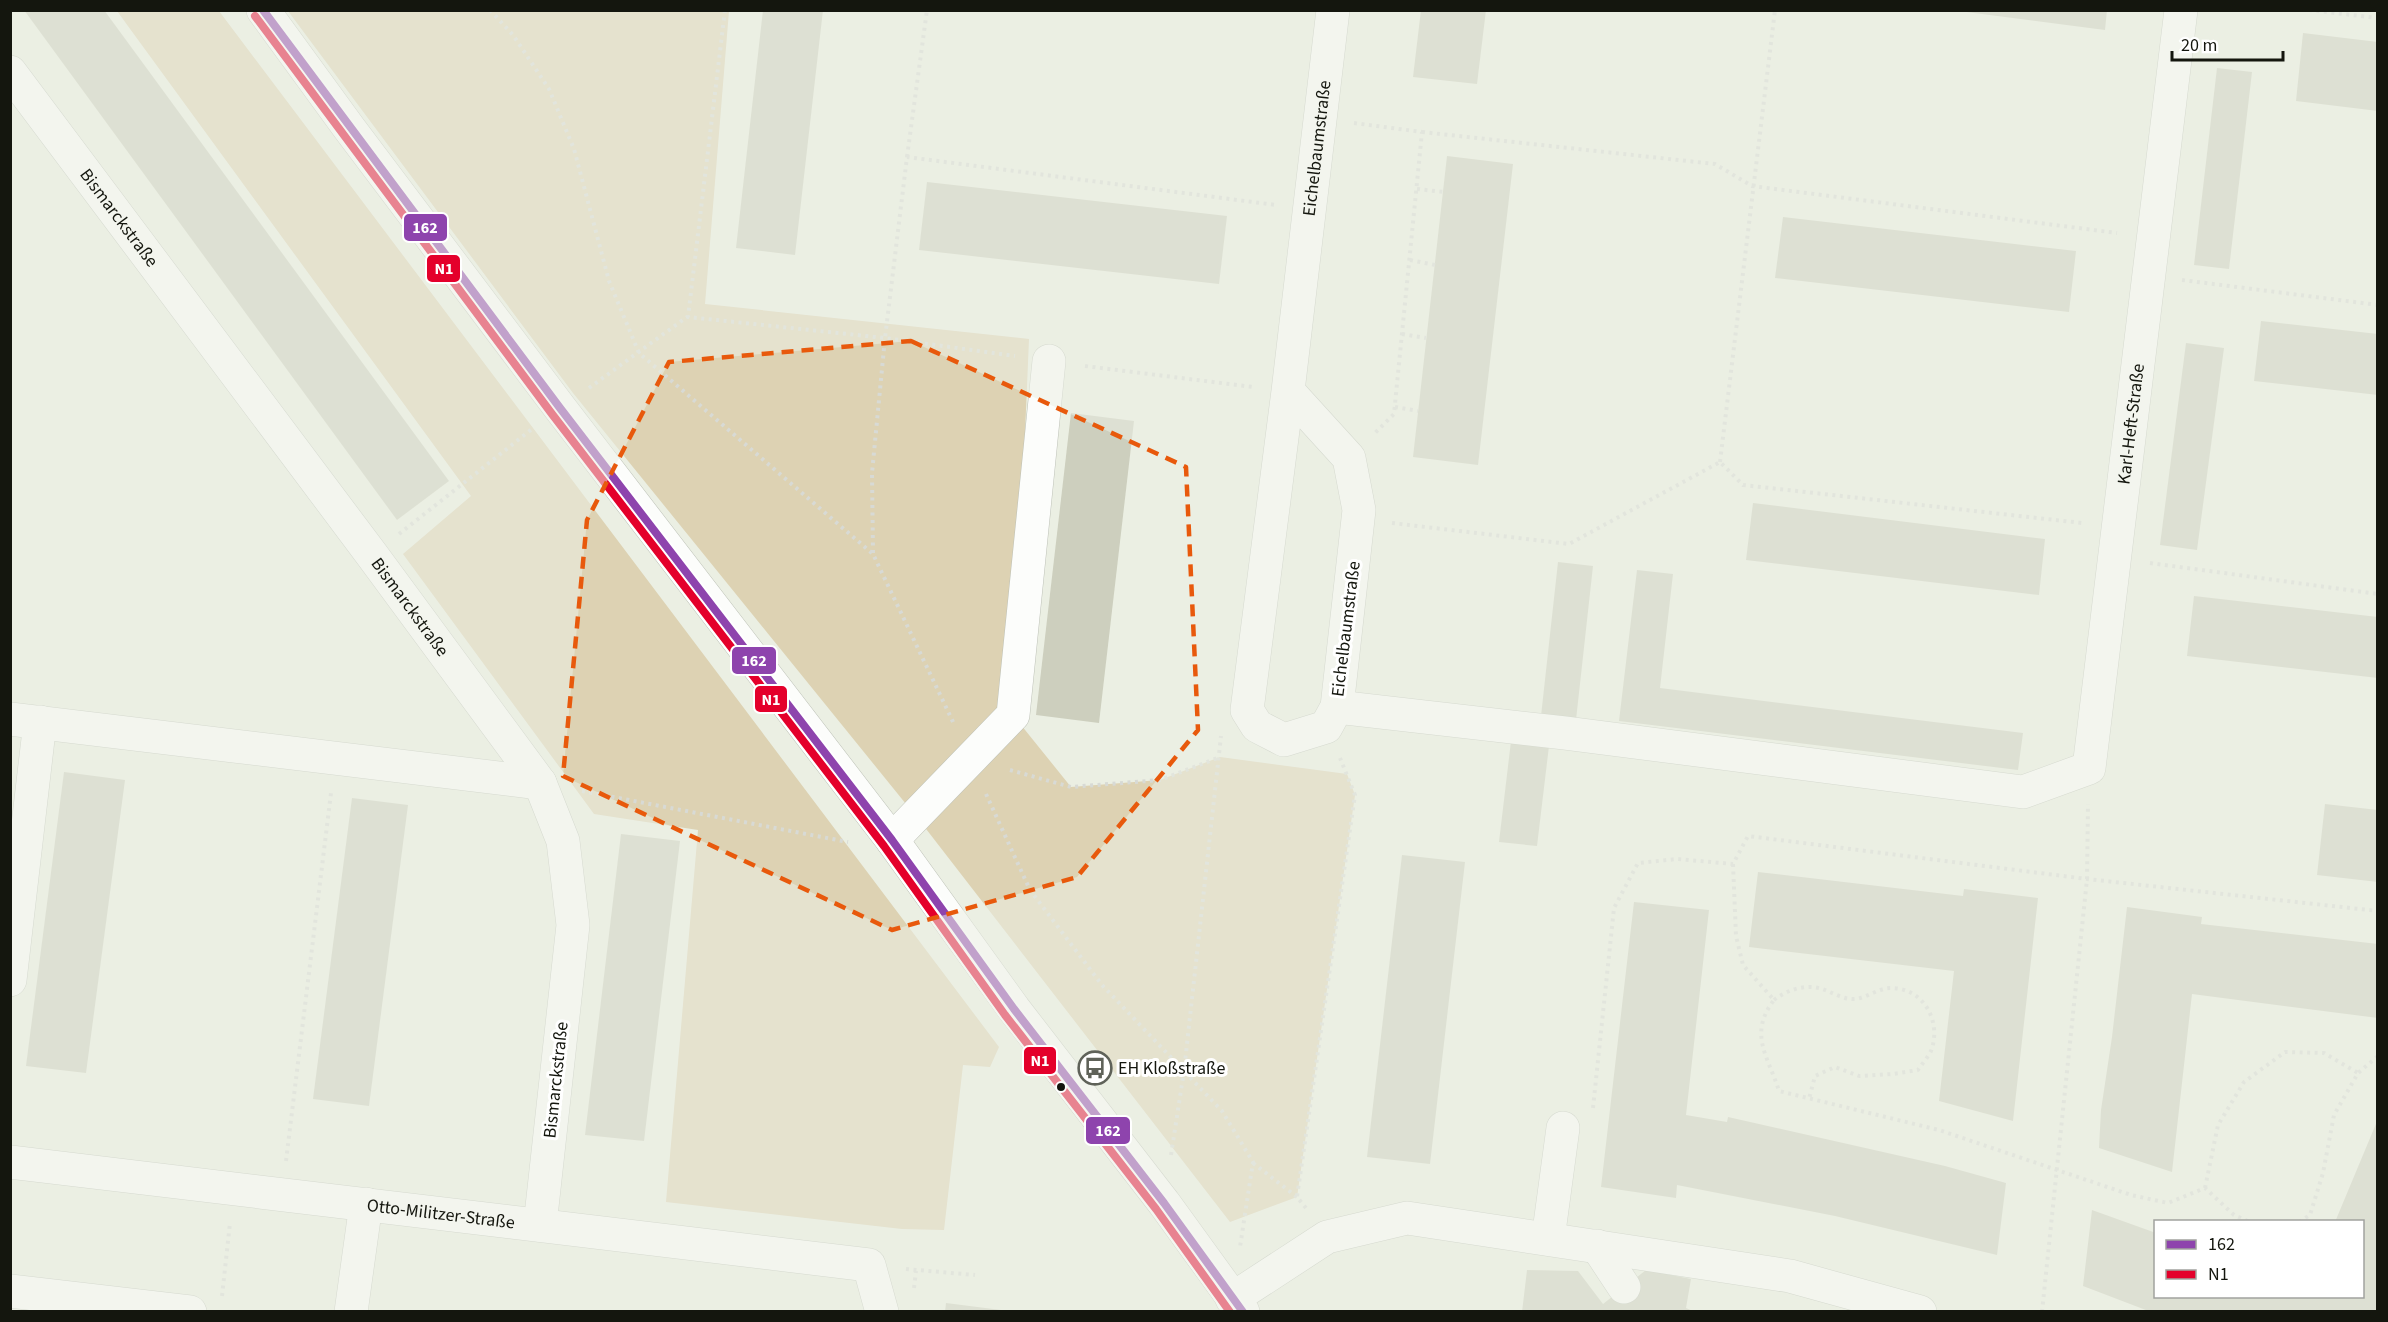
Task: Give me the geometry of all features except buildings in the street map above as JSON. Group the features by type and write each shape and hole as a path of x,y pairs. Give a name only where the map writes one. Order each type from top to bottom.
{"street":[{"path":"263,10 560,408 892,840 1014,1009 1164,1203 1238,1305 1327,1237 1407,1218 1790,1276 1920,1311"},
{"name":"Eichelbaumstraße","path":"1247,710 1333,10"},
{"name":"Karl-Heft-Straße","path":"2089,768 2181,10"},
{"name":"Bismarckstraße","path":"10,72 540,783 563,841 573,925 540,1225"},
{"path":"892,840 1013,715 1049,361"},
{"path":"1288,391 1349,458"},
{"name":"Eichelbaumstraße","path":"1331,717 1359,519 1349,458"},
{"path":"1247,710 1257,726 1284,740 1331,717 1556,732 2023,792 2089,768"},
{"path":"10,980 25,720 540,783"},
{"path":"1548,1239 1563,1128"},
{"name":"Otto-Militzer-Straße","path":"10,1162 869,1264"},
{"path":"351,1311 366,1204"},
{"path":"1597,1246 1624,1287"},
{"path":"869,1264 882,1311"},
{"path":"10,1291 190,1311"}],"path":[{"path":"490,10 513,35 549,89 574,149 609,281 639,353 873,554 1030,890 1102,986 1222,1111 1253,1162 1298,1197 1327,1237"},
{"path":"688,317 725,10"},
{"path":"873,554 872,473 885,338 927,10"},
{"path":"1720,462 1775,10"},
{"path":"2309,10 2378,18"},
{"path":"1321,119 1715,164 1752,186 2154,238"},
{"path":"1349,458 1394,414 1422,132"},
{"path":"908,157 1309,209"},
{"path":"1417,189 1444,192"},
{"path":"1410,260 1435,265"},
{"path":"2148,276 2378,304"},
{"path":"372,555 560,408 688,317 885,338 1288,391"},
{"path":"1402,334 1426,338"},
{"path":"1395,406 1418,411"},
{"path":"1359,519 1569,544 1720,462"},
{"path":"1720,462 1743,485 2116,543 2378,594"},
{"path":"1164,1203 1184,1071 1222,724 1247,710"},
{"path":"1298,1197 1355,795 1331,717"},
{"path":"971,760 1071,787 1160,780 1220,757"},
{"path":"282,1194 336,758"},
{"path":"2042,1311 2087,879 2089,768"},
{"path":"540,783 872,846 892,840"},
{"path":"1774,1000 1743,965 1736,936 1733,864 1748,836 2087,879 2378,911"},
{"path":"1593,1110 1614,908 1638,863 1677,859 1733,864"},
{"path":"1809,1099 1815,1076 1834,1067 1859,1076 1918,1070 1931,1050 1934,1025 1926,1003 1910,993 1892,988 1856,999 1838,996 1823,989 1804,988 1786,991 1774,1000 1765,1011 1760,1033 1762,1049 1779,1091 1809,1099 1939,1131 2057,1168 2131,1195 2168,1203 2205,1188"},
{"path":"2205,1188 2218,1125 2244,1082 2285,1052 2324,1053 2358,1073"},
{"path":"2302,1220 2310,1215 2323,1173 2334,1115 2358,1073 2378,1056"},
{"path":"1238,1305 1253,1162"},
{"path":"2205,1188 2234,1215 2247,1220"},
{"path":"221,1300 235,1189"},
{"path":"869,1264 975,1275"}],"highlighted area":[{"path":"911,341 1186,467 1198,730 1077,877 892,930 563,776 587,520 669,362"}],"shaded area":[{"path":"117,11 219,11 999,1047 990,1067 963,1065 944,1230 902,1229 666,1202 698,830 594,814 403,554 471,496"},
{"path":"288,11 729,11 705,304 1029,339 1013,715 1071,787 1160,780 1220,757 1347,774 1355,795 1297,1197 1230,1222 923,825 573,393"}],"transit line":[{"name":"162","path":"263,10 560,408 892,840 1014,1009 1164,1203 1243,1312"},
{"name":"N1","path":"255,16 552,414 884,846 1005,1015 1156,1209 1230,1312"}],"place":[{"name":"EH Kloßstraße","path":"1095,1068"}]}
